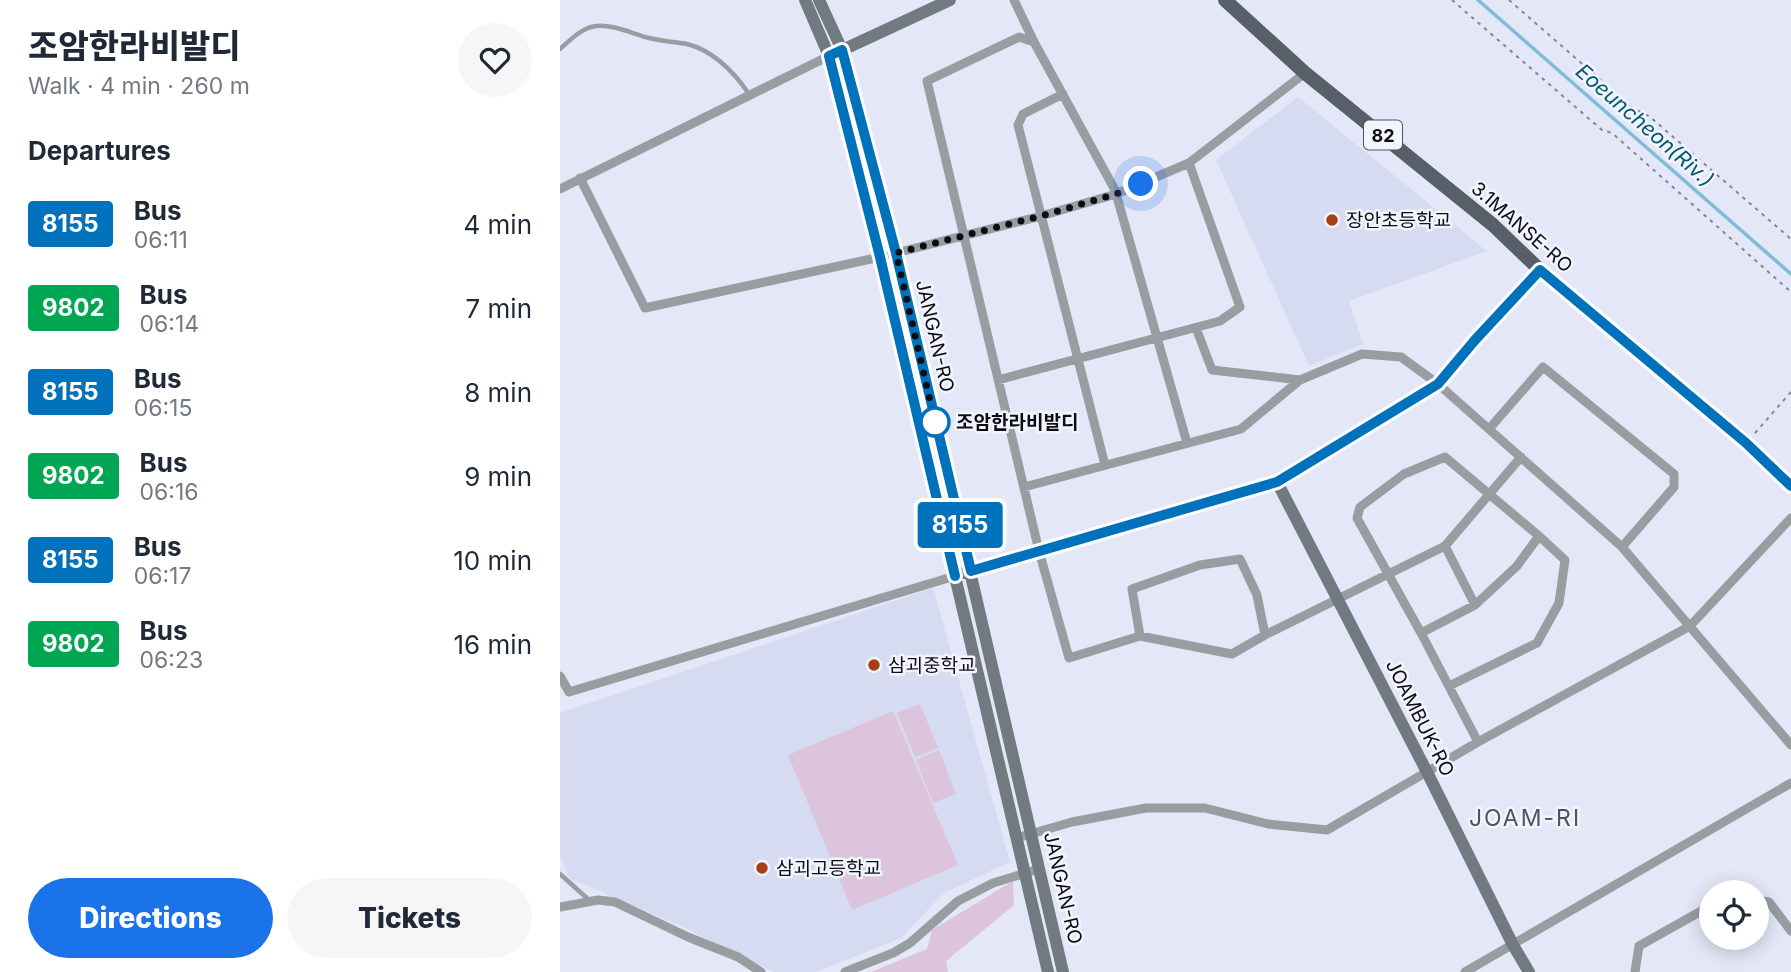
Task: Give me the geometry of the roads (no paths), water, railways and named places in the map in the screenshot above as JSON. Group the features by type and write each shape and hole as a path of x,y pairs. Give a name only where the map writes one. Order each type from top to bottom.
{"main road":[{"name":"3.1MANSE-RO","path":"1225,0 1305,73 1493,225 1540,270 1746,443 1791,486"}],"street":[{"name":"JANGAN-RO","path":"805,0 829,56 880,257 1048,972"},
{"name":"JANGAN-RO","path":"819,0 842,50 896,253 1063,972"},
{"path":"560,189 829,56 950,0"},
{"path":"1014,0 1116,194 1187,443"},
{"path":"1034,42 1019,37 927,81 1039,551 1069,658 1140,636 1232,653 1445,547 1521,457"},
{"path":"580,178 645,308 880,257 1116,194 1189,163 1305,73"},
{"path":"1063,94 1023,114 1018,125 1105,465"},
{"path":"998,380 1220,321 1240,307 1189,163"},
{"path":"560,676 569,692 1277,482 1438,384 1540,270"},
{"path":"1196,328 1212,370 1300,380"},
{"path":"1024,487 1241,429 1300,380 1362,354 1401,357 1438,384 1622,547 1791,745"},
{"path":"1489,429 1543,367 1674,474 1674,487 1622,547"},
{"path":"1449,686 1537,643 1559,603 1565,561 1445,457 1404,474 1360,507 1357,518 1390,573 1421,633 1478,741"},
{"name":"JOAMBUK-RO","path":"1277,482 1529,972"},
{"path":"1017,838 1072,822 1146,808 1205,808 1268,824 1327,830 1478,741 1690,626 1791,518"},
{"path":"1421,633 1475,605 1517,566 1539,536"},
{"path":"1445,547 1475,605"},
{"path":"1140,636 1132,589 1200,565 1240,559 1257,595 1265,635"},
{"path":"1465,972 1791,783"},
{"path":"845,972 893,953 910,943 958,901 993,884 1039,869"},
{"path":"560,906 598,900 615,902 658,924 738,957 761,972"},
{"path":"1769,902 1791,931"},
{"path":"1635,972 1639,946 1699,912"}],"lane":[{"path":"560,49 579,33 595,26 686,44 701,49 728,68 750,95"},
{"path":"560,874 590,901"}],"waterway":[{"name":"Eoeuncheon(Riv.)","path":"1478,0 1791,274"}],"place":[{"name":"장안초등학교","path":"1332,220"},
{"name":"조암한라비발디","path":"935,422"},
{"name":"삼괴중학교","path":"874,665"},
{"name":"삼괴고등학교","path":"762,868"}],"district":[{"name":"JOAM-RI","path":"1525,818"}]}
